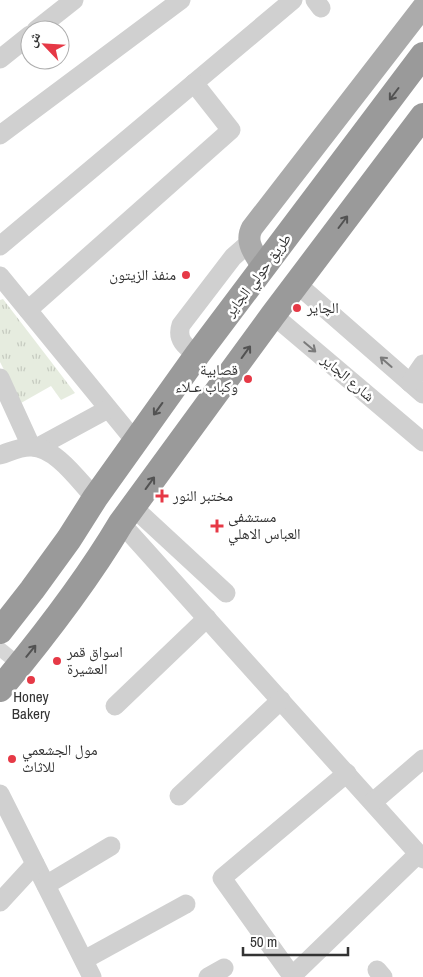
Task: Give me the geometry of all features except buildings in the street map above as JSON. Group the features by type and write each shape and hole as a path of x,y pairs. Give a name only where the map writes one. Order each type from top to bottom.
{"highway":[{"name":"طريق حولي الجاير","path":"95,498 197,355 423,55"},
{"path":"0,689 79,589 127,515 273,315 423,116"},
{"path":"5,639 32,590 69,539 95,498"},
{"path":"0,603 53,541 95,498"},
{"path":"5,639 77,568 127,515"}],"main road":[{"path":"263,268 249,243 252,228 423,6"}],"street":[{"path":"49,20 74,0"},
{"path":"0,135 181,0"},
{"path":"0,246 293,0"},
{"path":"419,0 423,6"},
{"path":"0,59 20,43"},
{"path":"28,310 231,130 194,83"},
{"path":"197,355 180,339 179,331 181,325 233,257 249,243"},
{"path":"0,276 135,441"},
{"path":"297,284 417,389 423,364"},
{"name":"شارع الجاير","path":"273,315 423,442"},
{"path":"0,378 35,447"},
{"path":"35,447 108,409"},
{"path":"0,455 23,447 35,447 56,457 95,498"},
{"path":"127,515 226,593"},
{"path":"127,515 207,618 347,773 421,856 292,976 222,878 347,773"},
{"path":"115,706 207,618"},
{"path":"179,796 281,700"},
{"path":"373,802 423,759"},
{"path":"0,794 92,977"},
{"path":"46,885 110,846"},
{"path":"0,902 35,864"},
{"path":"84,960 186,904"}],"green space":[{"path":"3,299 75,393 61,400 51,386 21,403 0,362 0,300"}],"tunnel":[{"path":"0,658 9,647"}],"place":[{"name":"منفذ الزيتون","path":"186,275"},
{"name":"الچاير","path":"297,308"},
{"name":"قصابية وكباب عـلاء","path":"248,379"},
{"name":"مختبر النور","path":"162,496"},
{"name":"مستشفى العباس الاهلي","path":"217,526"},
{"name":"اسواق قمر العشيرة","path":"57,661"},
{"name":"Honey Bakery","path":"31,680"},
{"name":"مول الجشعمي للاثاث","path":"12,759"}]}
